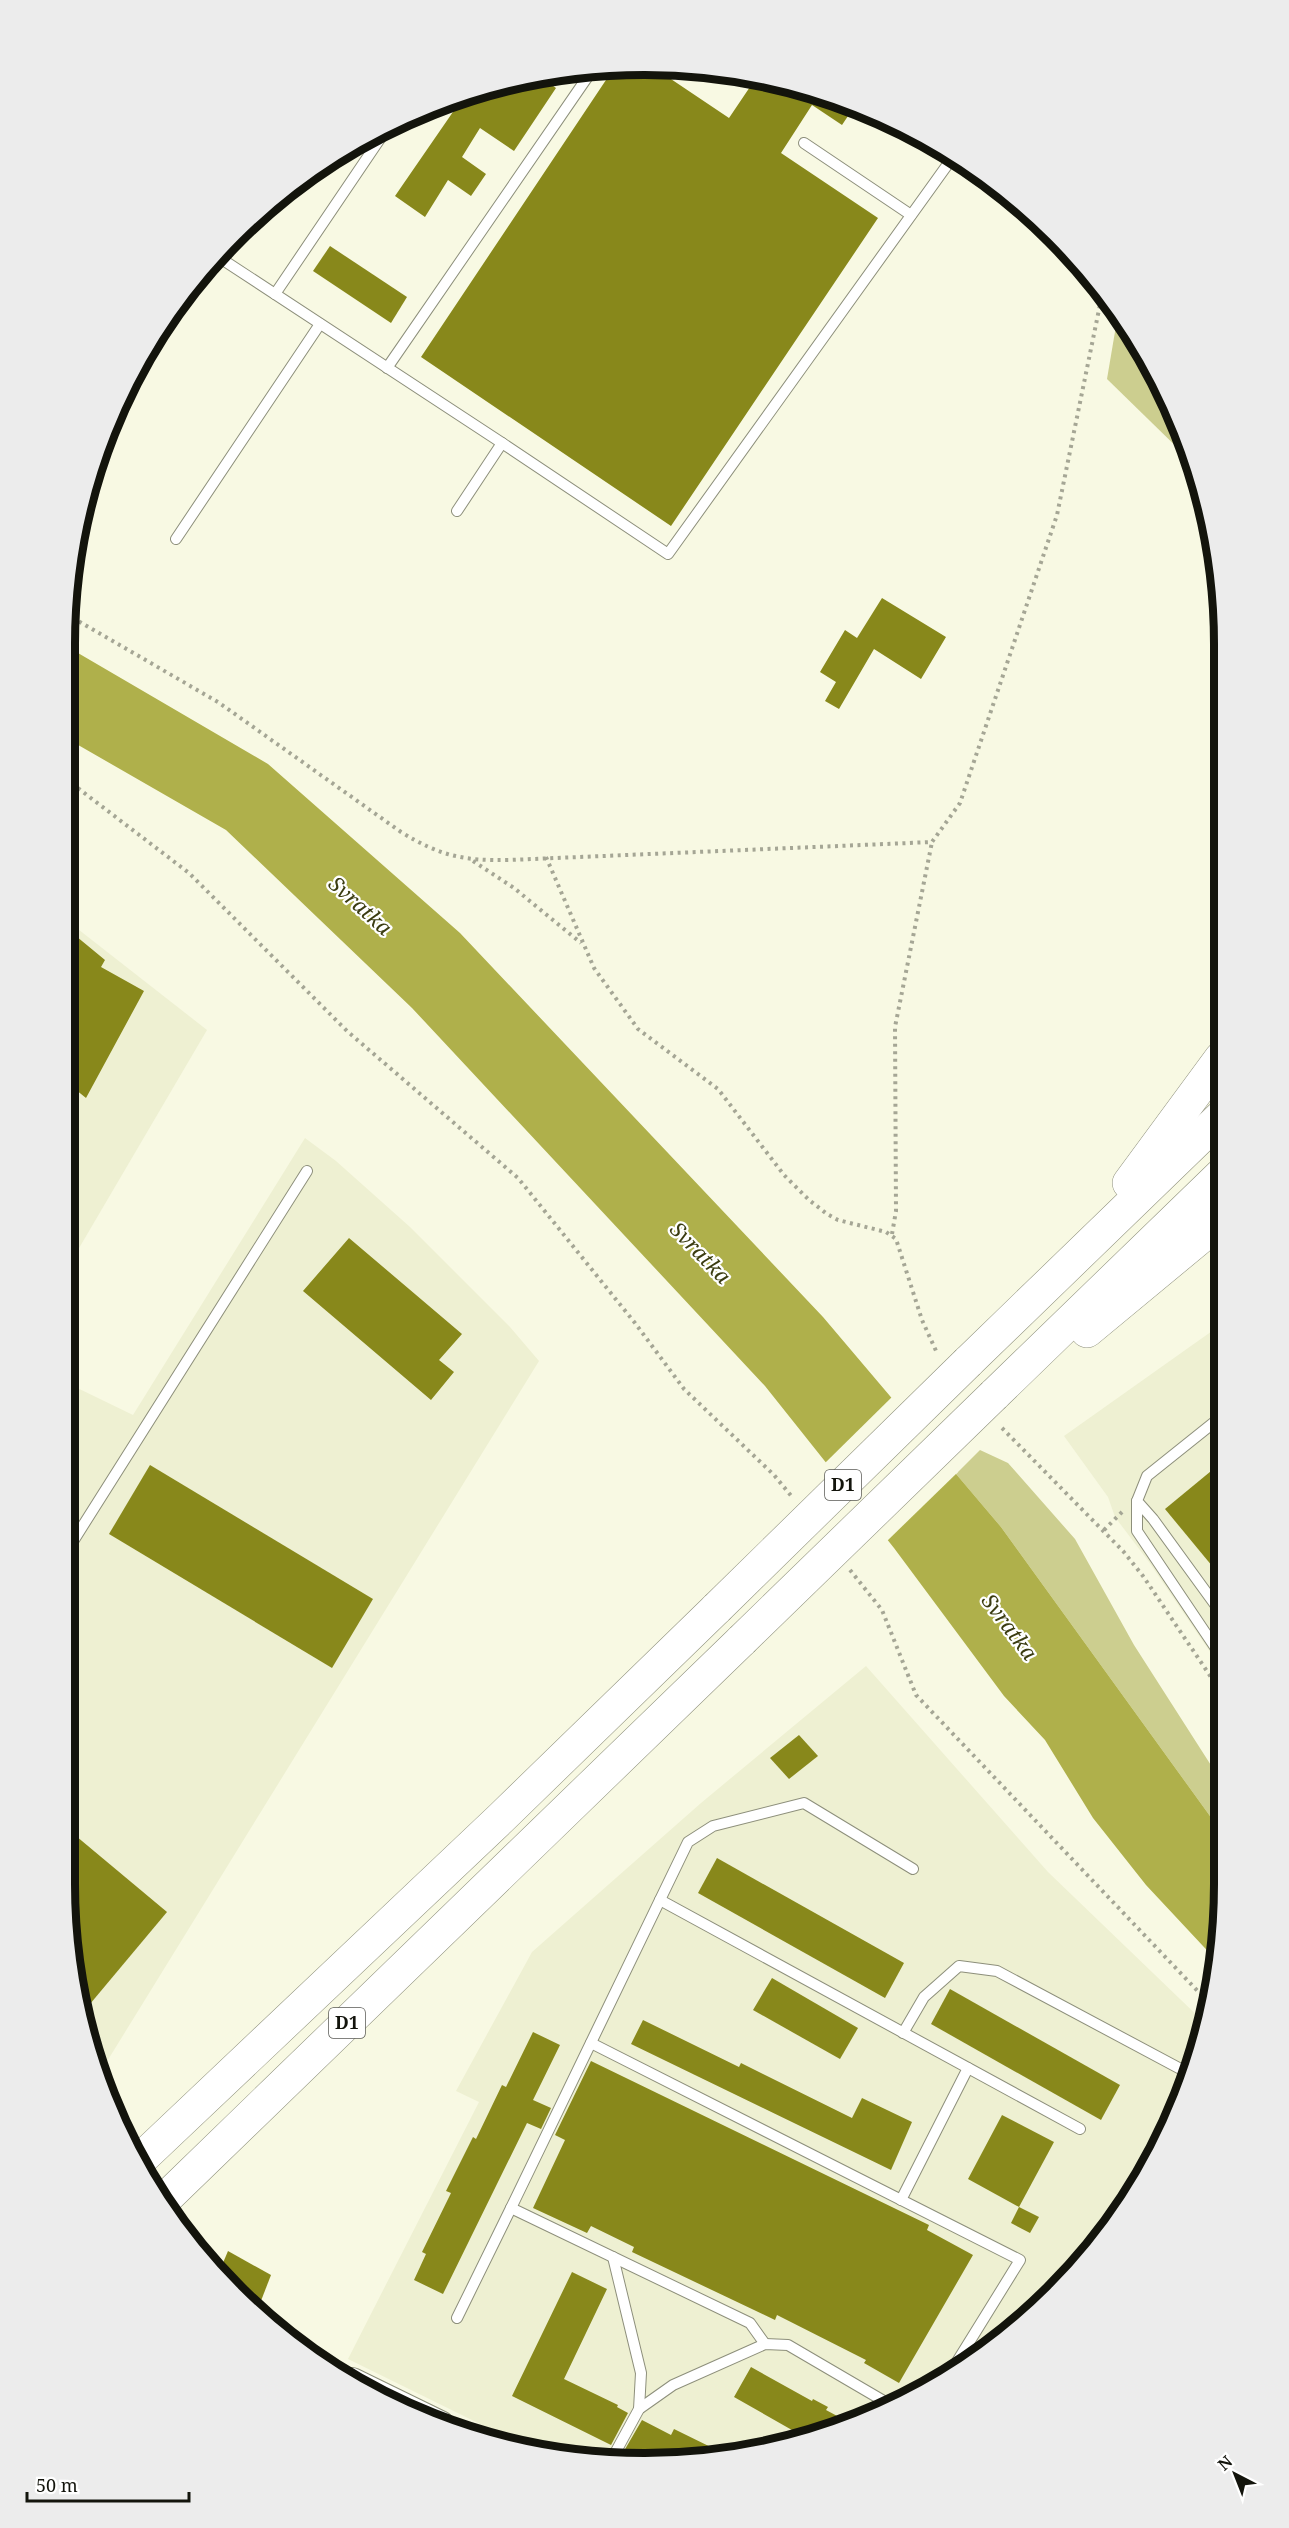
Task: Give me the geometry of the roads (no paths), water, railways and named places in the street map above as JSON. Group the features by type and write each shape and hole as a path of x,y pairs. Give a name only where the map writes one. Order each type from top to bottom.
{"highway":[{"path":"1060,1273 1214,1068"},
{"name":"D1","path":"145,2156 501,1818 1214,1125"},
{"name":"D1","path":"168,2196 1214,1181"},
{"path":"994,1395 1092,1328 1214,1226"}],"lane":[{"path":"387,368 587,78"},
{"path":"274,294 378,142"},
{"path":"804,143 911,215"},
{"path":"224,261 668,555 948,163"},
{"path":"176,539 320,324"},
{"path":"457,511 502,443"},
{"path":"75,1538 307,1171"},
{"path":"1214,1422 1147,1476 1137,1501 1137,1531 1214,1647"},
{"path":"1137,1501 1154,1519 1214,1603"},
{"path":"457,2318 688,1842 713,1826 804,1803 913,1869"},
{"path":"660,1900 1080,2129"},
{"path":"903,2033 924,1996 959,1966 997,1971 1183,2070"},
{"path":"591,2043 1020,2260 959,2358"},
{"path":"901,2200 968,2068"},
{"path":"511,2208 750,2323 765,2344"},
{"path":"614,2257 641,2373 639,2409 616,2452"},
{"path":"639,2409 673,2385 765,2344 788,2345 883,2400"}],"water":[{"name":"Svratka","path":"75,651 268,764 460,933 823,1317 1001,1527 1214,1822 1213,1921 1210,1953 1146,1885 1093,1818 1045,1740 1004,1696 894,1548 765,1386 412,1008 226,830 75,743"}]}
